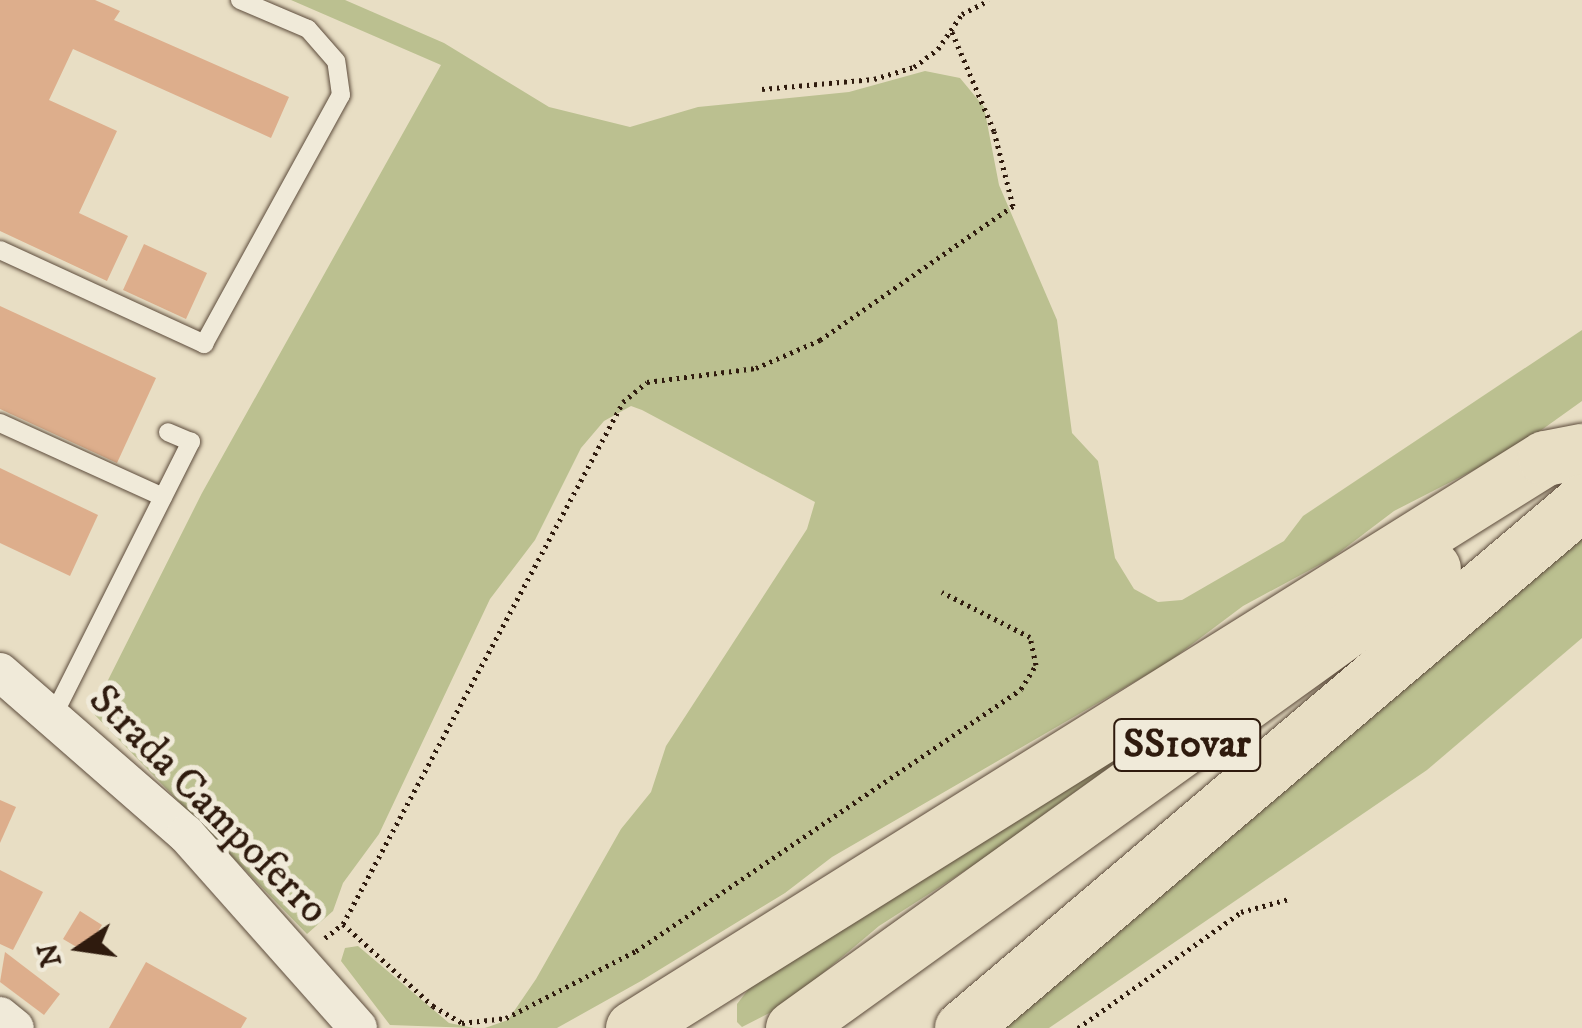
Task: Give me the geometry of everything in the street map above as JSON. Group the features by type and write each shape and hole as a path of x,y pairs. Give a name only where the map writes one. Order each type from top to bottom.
{"highway":[{"path":"632,1028 1545,458 1582,451"},
{"name":"SS10var","path":"793,1028 1582,461"},
{"path":"962,1028 1582,502"}],"street":[{"name":"Strada Campoferro","path":"0,672 54,714 186,834 356,1022"},
{"path":"0,1016 16,1028"}],"lane":[{"path":"0,250 204,344 341,95 336,62 308,29 240,0"},
{"path":"0,423 163,497"},
{"path":"54,714 191,442 168,432"}],"path":[{"path":"762,89 887,75 914,67 952,32 962,14 988,0"},
{"path":"299,959 342,924 623,402 647,382 756,368 820,340 1013,206 994,132 952,32"},
{"path":"342,924 433,1006 462,1023 506,1018 636,950 1021,689 1036,665 1030,638 942,592"},
{"path":"1078,1028 1241,912 1289,899"}],"green space":[{"path":"291,0 345,0 444,43 549,107 630,127 698,107 849,92 925,71 960,78 984,107 999,185 1057,320 1072,433 1098,461 1115,558 1134,589 1158,602 1182,600 1284,541 1303,516 1582,330 1582,401 1515,449 1394,511 1332,558 1243,606 1167,663 832,857 785,893 641,981 557,1028 485,1028 508,1020 536,979 621,829 651,792 666,746 807,529 815,502 642,410 631,406 604,421 581,448 535,540 490,599 379,834 343,883 333,911 307,934 92,712 202,493 441,65"},
{"path":"1582,531 1582,638 1427,770 1049,1028 992,1028"},
{"path":"1296,631 977,863 879,926 785,1005 742,1027 737,1022 737,1004 767,965"},
{"path":"358,946 449,1023 474,1028 390,1025 341,961 345,948"}],"building":[{"path":"0,0 95,0 120,11 114,20 289,97 271,138 73,49 49,100 117,131 79,213 128,236 107,281 0,231"},
{"path":"144,244 207,273 186,319 123,290"},
{"path":"0,306 156,378 117,463 0,409"},
{"path":"0,468 98,515 70,576 0,543"},
{"path":"0,800 16,807 0,843"},
{"path":"0,870 43,892 13,950 0,944"},
{"path":"80,911 102,925 85,952 63,939"},
{"path":"5,952 60,994 44,1015 0,982"},
{"path":"146,962 247,1018 241,1028 109,1028"}]}
